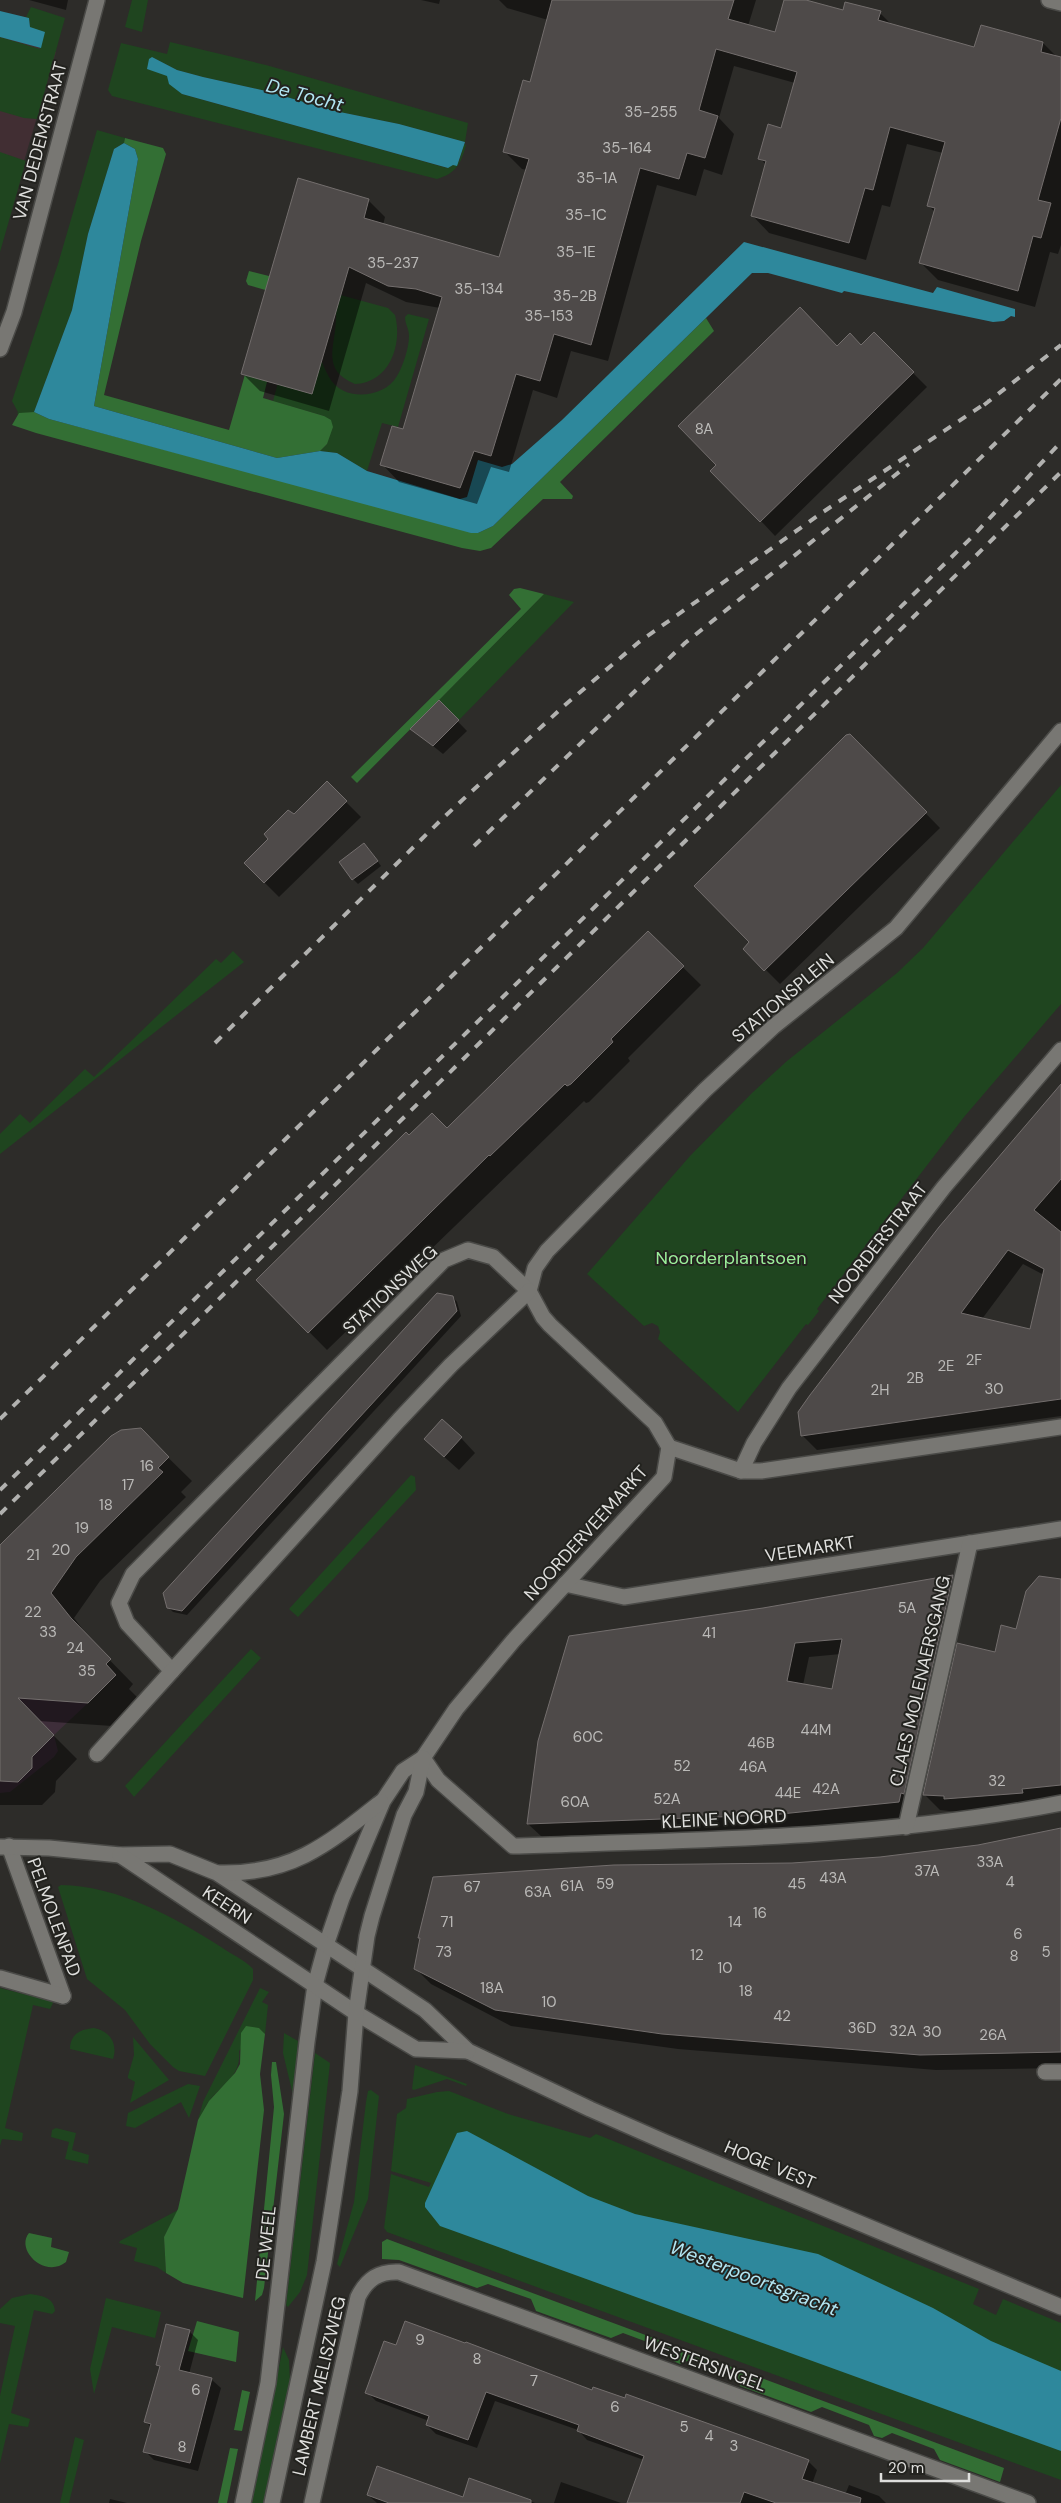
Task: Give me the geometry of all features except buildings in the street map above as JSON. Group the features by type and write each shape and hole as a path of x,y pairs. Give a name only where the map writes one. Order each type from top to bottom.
{"street":[{"name":"VAN DEDEMSTRAAT","path":"0,349 14,312 97,0"},
{"path":"1049,0 1061,3"},
{"name":"STATIONSPLEIN","path":"529,1291 535,1268 547,1251 705,1090 773,1027 896,928 1061,731"},
{"name":"NOORDERSTRAAT","path":"741,1470 754,1443 795,1380 944,1187 1061,1050"},
{"name":"STATIONSWEG","path":"172,1671 127,1624 119,1603 132,1574 444,1260 468,1250 493,1257 529,1291"},
{"path":"97,1754 451,1364 529,1291 543,1317 655,1423 669,1447 741,1470 762,1471 1061,1427"},
{"name":"NOORDERVEEMARKT","path":"326,1945 342,1898 383,1801 403,1772 423,1758 456,1709 513,1641 664,1477 669,1447"},
{"name":"VEEMARKT","path":"565,1584 624,1597 1061,1529"},
{"name":"CLAES MOLENAERSGANG","path":"906,1827 970,1544"},
{"name":"NOORDERVEEMARKT","path":"356,2013 372,1916 404,1814 416,1792 423,1758"},
{"name":"KLEINE NOORD","path":"423,1758 438,1780 514,1846 699,1840 906,1827 1061,1803"},
{"name":"NOORDERVEEMARKT","path":"217,1873 243,1874 268,1869 303,1858 329,1842 383,1801"},
{"name":"KEERN","path":"5,1847 87,1850 120,1855 170,1854 217,1873 362,1969"},
{"name":"PELMOLENPAD","path":"0,1978 62,1996 5,1847"},
{"name":"KEERN","path":"120,1855 356,2013"},
{"name":"DE WEEL","path":"243,2503 271,2364 307,2042 315,1985 326,1945"},
{"name":"HOGE VEST","path":"362,1969 425,2010 468,2051 623,2124 1061,2307"},
{"path":"272,2503 324,2262 350,2091 356,2013"},
{"name":"HOGE VEST","path":"356,2013 416,2049 468,2051"},
{"path":"1045,2072 1061,2072"},
{"name":"WESTERSINGEL","path":"369,2280 388,2272 399,2272 1028,2503"},
{"name":"LAMBERT MELISZWEG","path":"312,2503 358,2297 369,2280"}],"shaded area":[{"path":"0,36 56,52 0,243"},
{"path":"0,1633 88,1703 54,1735 58,1751 54,1757 10,1792 0,1793"}],"green space":[{"path":"132,0 148,0 142,32 125,27"},
{"path":"31,7 65,18 37,119 24,118 0,111 0,37 40,49 30,27 29,18 26,17"},
{"path":"170,42 266,65 468,123 465,142 177,70 152,57 182,94 447,168 459,162 464,144 466,145 462,157 457,167 454,170 444,177 437,179 112,96 108,90 121,43 167,54"},
{"path":"97,130 125,138 124,143 114,149 88,234 72,310 34,412 17,414 18,412 12,401 58,264"},
{"path":"125,138 163,148 166,154 141,241 104,395 229,430 269,291 248,285 246,281 249,271 285,280 290,289 263,398 324,416 331,420 333,427 327,444 320,451 277,458 94,406 138,159 135,149 124,143"},
{"path":"0,152 26,161 0,252"},
{"path":"305,285 314,332 324,367 335,385 343,391 353,394 373,393 391,384 397,376 408,346 409,333 405,317 408,314 429,319 398,427 382,423 367,471 337,453 320,451 327,444 324,416 273,401"},
{"path":"333,293 388,308 395,315 397,338 391,360 385,370 367,382 355,384 344,378 334,365 332,357 336,310"},
{"path":"706,318 714,331 560,482 573,496 572,499 543,499 491,548 480,551 462,548 12,425 19,413 34,412 49,419 478,533 493,526"},
{"path":"520,588 544,594 357,783 351,777 521,609 509,595 514,589"},
{"path":"544,594 574,602 459,720 439,700"},
{"name":"Noorderplantsoen","path":"1061,785 1061,1004 964,1117 817,1309 819,1311 808,1325 806,1324 738,1412 658,1339 660,1332 658,1326 652,1323 644,1326 587,1274 690,1156 752,1093 787,1061 897,973 923,948"},
{"path":"233,951 244,962 0,1154 0,1134 20,1114 30,1123 85,1069 94,1077 216,959 221,963"},
{"path":"411,1475 415,1477 416,1490 298,1617 289,1609"},
{"path":"251,1649 261,1658 134,1797 125,1786"},
{"path":"61,1885 104,1891 145,1905 203,1936 253,1969 253,1980 205,2076 179,2071 173,2067 150,2044 125,2010 87,1979 58,1887"},
{"path":"0,1988 53,2003 50,2009 33,2005 5,2128 23,2133 22,2141 2,2139 0,2146"},
{"path":"260,1988 269,1992 262,2002 268,2005 265,2034 259,2028 239,2051 239,2060 235,2073 210,2100 198,2120 203,2102"},
{"path":"246,2026 259,2028 265,2034 260,2074 264,2110 243,2298 183,2283 166,2273 164,2237 178,2209 198,2120 209,2101 235,2073 240,2064 241,2033"},
{"path":"94,2028 104,2032 111,2039 114,2048 113,2059 70,2049 70,2044 77,2033"},
{"path":"284,2033 298,2041 295,2093 293,2095 283,2053"},
{"path":"133,2037 169,2080 130,2103 135,2082 128,2078 134,2055"},
{"path":"315,2053 330,2063 307,2275 300,2292 288,2307 286,2305"},
{"path":"272,2062 276,2062 284,2114 264,2288 262,2295 255,2301 274,2107 271,2075"},
{"path":"415,2065 467,2084 466,2086 447,2079 414,2090 412,2089"},
{"path":"188,2084 200,2086 189,2118 181,2102 135,2128 126,2126 128,2113"},
{"path":"371,2090 379,2096 368,2199 340,2267 337,2264 354,2202 366,2102 368,2091"},
{"path":"449,2091 508,2114 590,2138 596,2134 979,2289 973,2304 996,2315 1003,2299 1061,2323 1061,2480 387,2232 384,2228 391,2174 429,2187 431,2183 391,2171 397,2114 406,2108 407,2099"},
{"path":"56,2128 76,2133 72,2150 89,2155 88,2164 65,2159 69,2142 51,2137 52,2130"},
{"path":"178,2210 164,2237 166,2273 157,2267 134,2261 137,2248 119,2243 120,2241"},
{"path":"29,2233 52,2238 51,2247 69,2252 66,2262 58,2266 49,2267 41,2265 34,2260 26,2247"},
{"path":"387,2239 1004,2468 1000,2482 940,2460 934,2449 892,2433 882,2438 874,2436 869,2425 822,2407 811,2412 740,2386 735,2375 692,2359 680,2364 671,2360 666,2349 623,2333 611,2338 536,2311 531,2299 488,2284 477,2288 399,2260 382,2259 382,2242"},
{"path":"30,2294 50,2300 55,2311 52,2314 34,2310 11,2413 30,2419 28,2427 9,2424 0,2463 0,2396 15,2326 0,2323 0,2309 12,2298"},
{"path":"106,2298 161,2312 155,2338 112,2327 94,2394 90,2369"},
{"path":"197,2321 239,2332 236,2362 188,2351"},
{"path":"283,2347 289,2360 290,2383 264,2503 252,2503"},
{"path":"242,2390 250,2392 242,2431 234,2430"},
{"path":"75,2437 84,2440 69,2503 60,2503"},
{"path":"230,2448 238,2449 227,2503 218,2503"}],"water":[{"path":"0,11 29,18 30,27 45,32 41,48 0,37"},
{"path":"152,57 177,70 465,142 457,166 453,165 448,168 182,94 169,84 167,76 147,69 149,59"},
{"path":"124,143 135,149 138,159 94,406 277,458 320,451 337,453 367,471 460,499 467,497 478,460 502,467 512,464 562,420 744,242 933,293 937,287 1015,309 1015,317 1011,316 1004,321 993,322 844,291 842,293 768,273 752,273 493,526 478,533 471,533 49,419 34,412 72,310 88,234 114,149"},
{"name":"Westerpoortsgracht","path":"467,2131 588,2196 635,2214 818,2254 933,2308 991,2341 1061,2371 1061,2451 440,2226 425,2207 425,2203 457,2133"}],"railway":[{"path":"984,405 1061,345"},
{"path":"0,1419 1061,379"},
{"path":"215,1043 443,818 565,705 639,642 823,512 989,401"},
{"path":"0,1490 971,538 1061,442"},
{"path":"474,846 685,643 909,464"},
{"path":"0,1514 1061,472"}],"water label":[{"name":"De Tocht","path":"305,95"}]}
